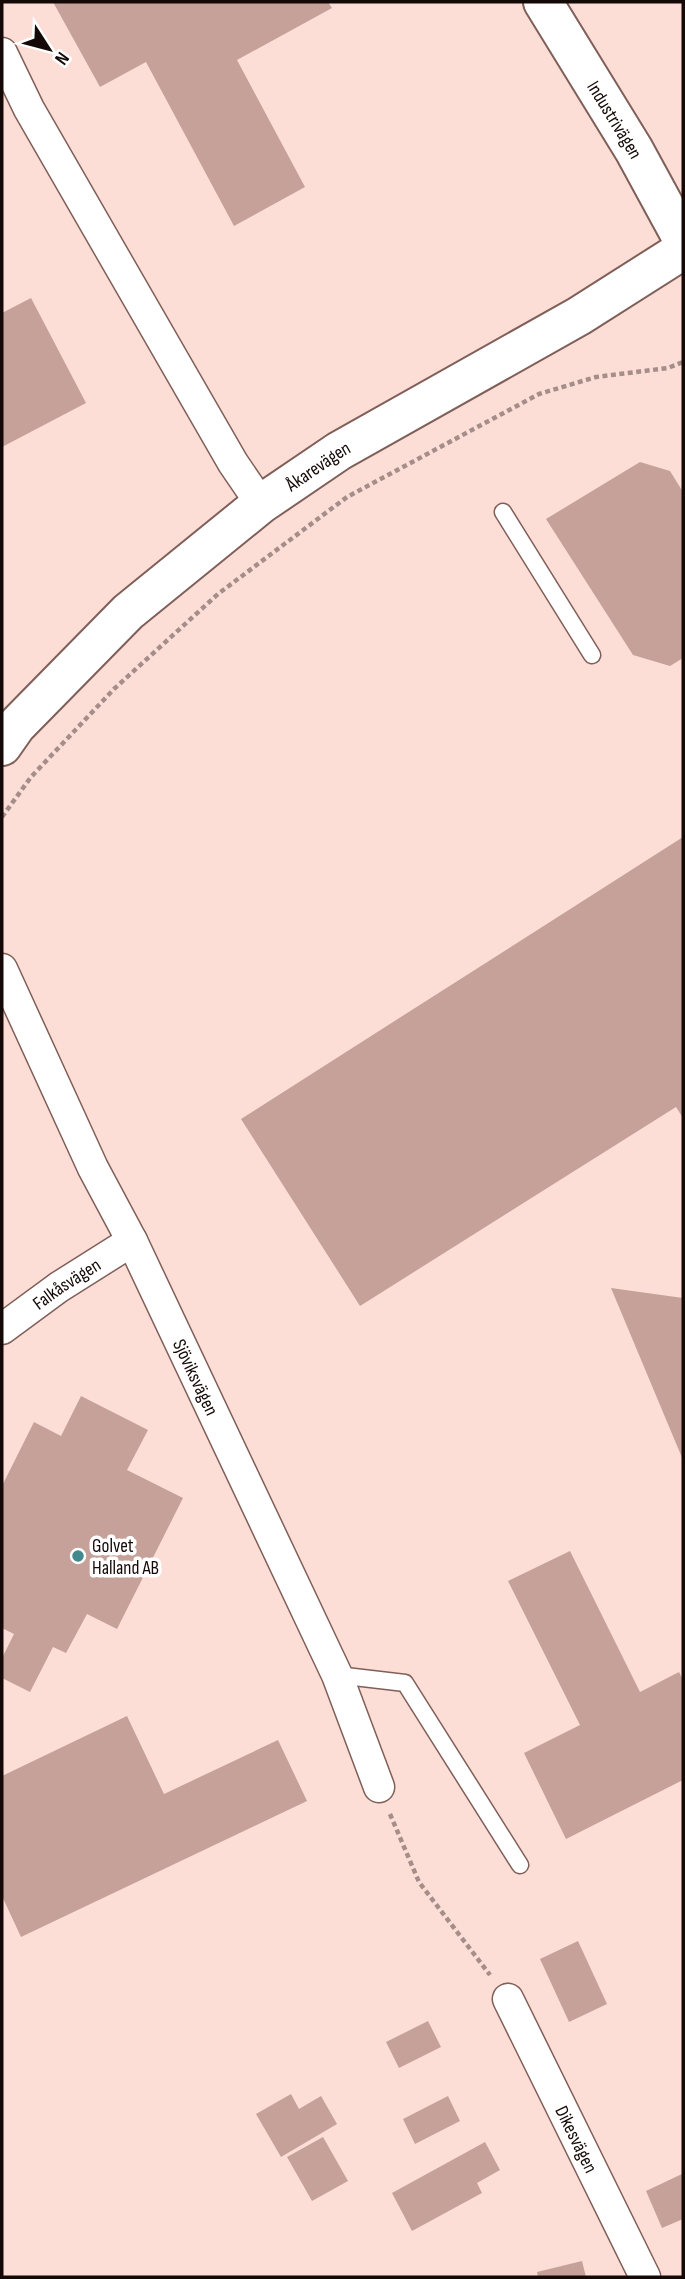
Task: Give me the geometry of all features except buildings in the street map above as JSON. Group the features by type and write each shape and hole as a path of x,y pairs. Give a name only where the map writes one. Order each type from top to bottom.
{"street":[{"name":"Industrivägen","path":"543,2 634,150 683,240"},
{"path":"2,53 29,109 233,463 261,504"},
{"name":"Åkarevägen","path":"2,746 16,726 128,612 261,504 339,451 579,316 683,250"},
{"name":"Sjöviksvägen","path":"2,969 93,1168 132,1241 337,1675 379,1787"},
{"name":"Falkåsvägen","path":"2,1329 59,1287 132,1241"},
{"name":"Dikesvägen","path":"509,1999 645,2277"}],"lane":[{"path":"503,513 592,655"},
{"path":"337,1675 405,1683 520,1865"}],"path":[{"path":"2,817 31,777 114,689 218,594 347,497 539,394 596,377 668,368 683,362"},
{"path":"379,1787 419,1882 509,1999"}],"place":[{"name":"Golvet Halland AB","path":"78,1556"}]}
